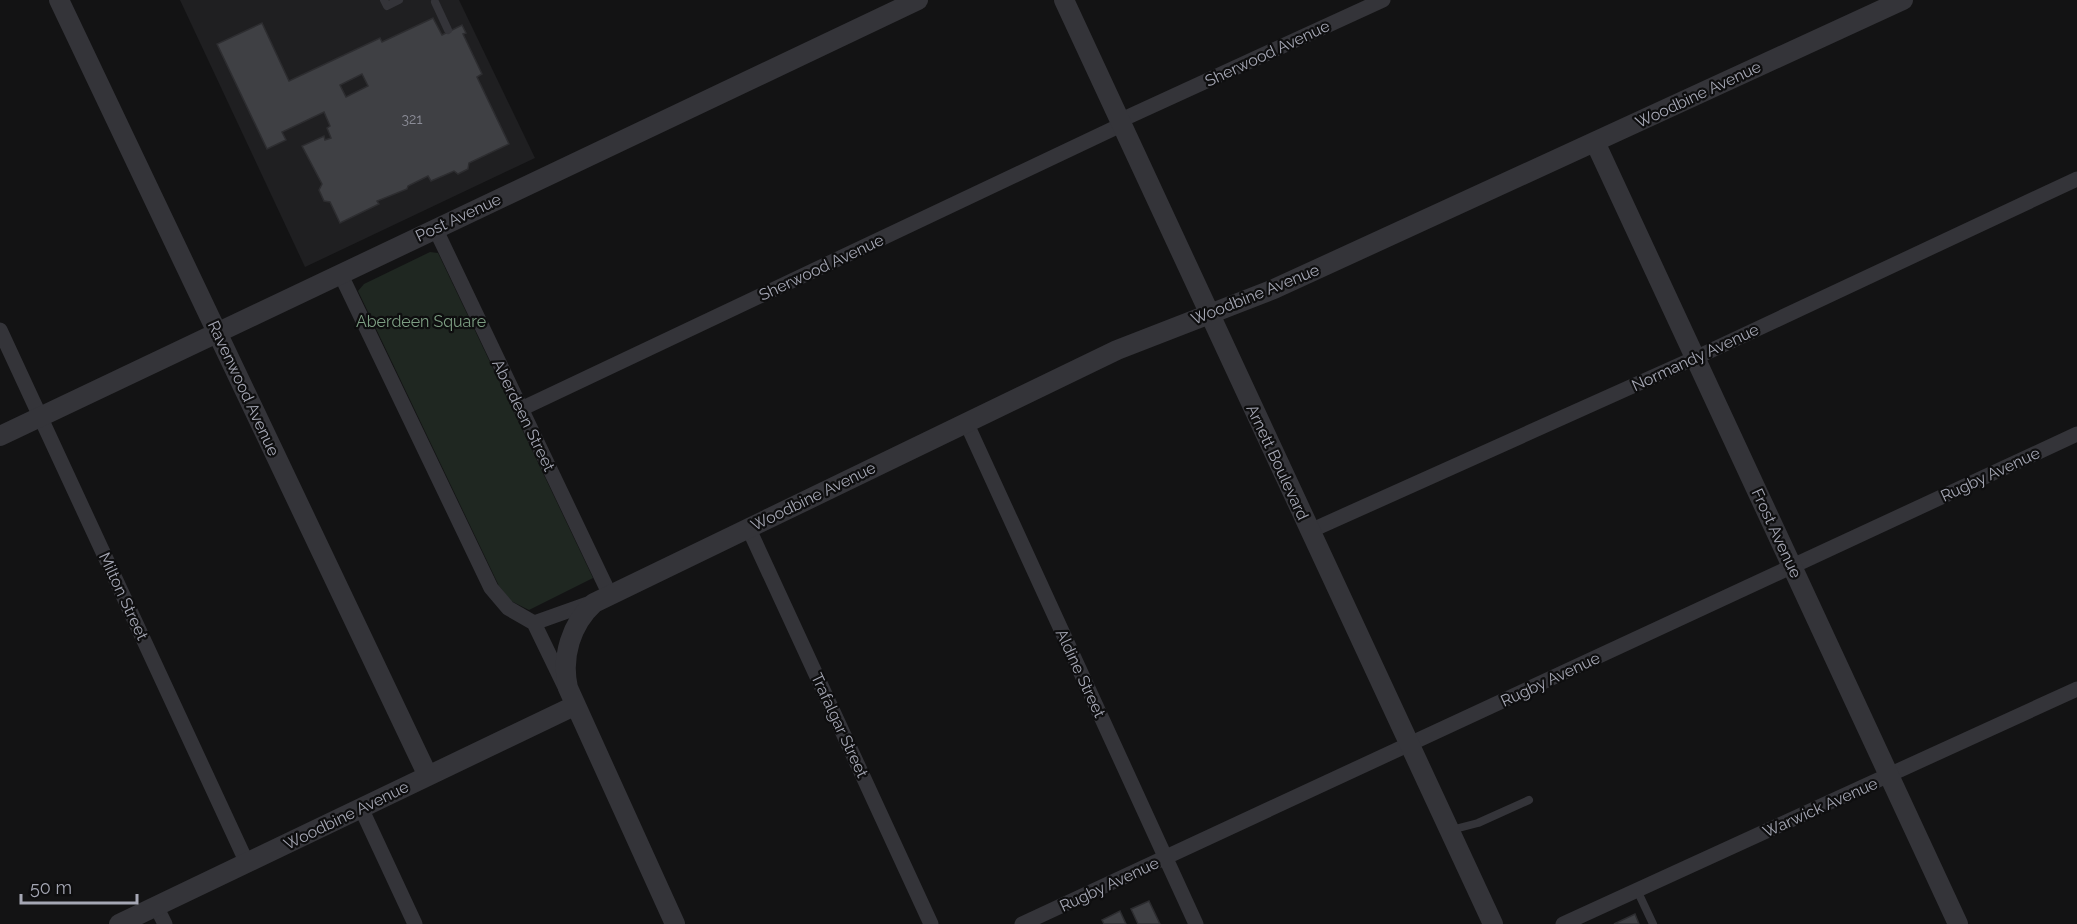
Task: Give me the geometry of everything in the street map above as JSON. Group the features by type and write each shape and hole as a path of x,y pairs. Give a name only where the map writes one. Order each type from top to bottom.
{"street":[{"name":"Ravenwood Avenue","path":"59,0 428,776"},
{"name":"Post Avenue","path":"0,436 918,0"},
{"name":"Arnett Boulevard","path":"1064,0 1492,924"},
{"name":"Sherwood Avenue","path":"521,409 1383,0"},
{"name":"Woodbine Avenue","path":"605,595 1117,350 1274,289 1903,0"},
{"name":"Frost Avenue","path":"1595,142 1958,924"},
{"name":"Normandy Avenue","path":"1310,531 1695,358 2077,179"},
{"name":"Aberdeen Street","path":"435,228 521,409 605,595"},
{"path":"340,273 491,588 508,608 534,623 675,924"},
{"name":"Milton Street","path":"0,330 247,863"},
{"name":"Aldine Street","path":"966,422 1196,924"},
{"name":"Rugby Avenue","path":"1022,924 1792,565 2077,435"},
{"name":"Trafalgar Street","path":"748,526 931,924"},
{"path":"534,623 573,611 605,595"},
{"path":"572,702 565,669 570,640 582,615 605,595"},
{"name":"Warwick Avenue","path":"1563,924 2077,689"},
{"name":"Woodbine Avenue","path":"119,924 428,776 572,702"},
{"path":"361,808 415,924"},
{"path":"156,906 165,924"}],"lane":[{"path":"384,0 387,6 399,0"},
{"path":"436,1 448,30"},
{"path":"1449,831 1478,823 1529,801"},
{"path":"1637,890 1653,924"}],"shaded area":[{"path":"180,0 459,0 535,158 305,267"}],"green space":[{"name":"Aberdeen Square","path":"430,252 438,253 593,578 529,610 511,601 499,586 358,291 364,284"}],"building":[{"path":"433,18 442,35 462,25 466,33 463,34 482,74 477,77 509,144 469,163 468,169 458,174 454,171 431,181 428,176 408,186 407,189 377,201 379,204 340,223 330,202 324,201 319,190 322,184 302,146 324,136 325,140 331,138 327,128 330,126 324,112 282,132 286,140 267,149 217,44 262,23 289,81 380,38 382,42","holes":["362,74 368,86 346,97 340,85"]},
{"path":"1149,901 1160,924 1138,924 1131,909"},
{"path":"1120,911 1126,924 1104,924 1102,920"},
{"path":"1635,914 1639,924 1614,924"}]}
